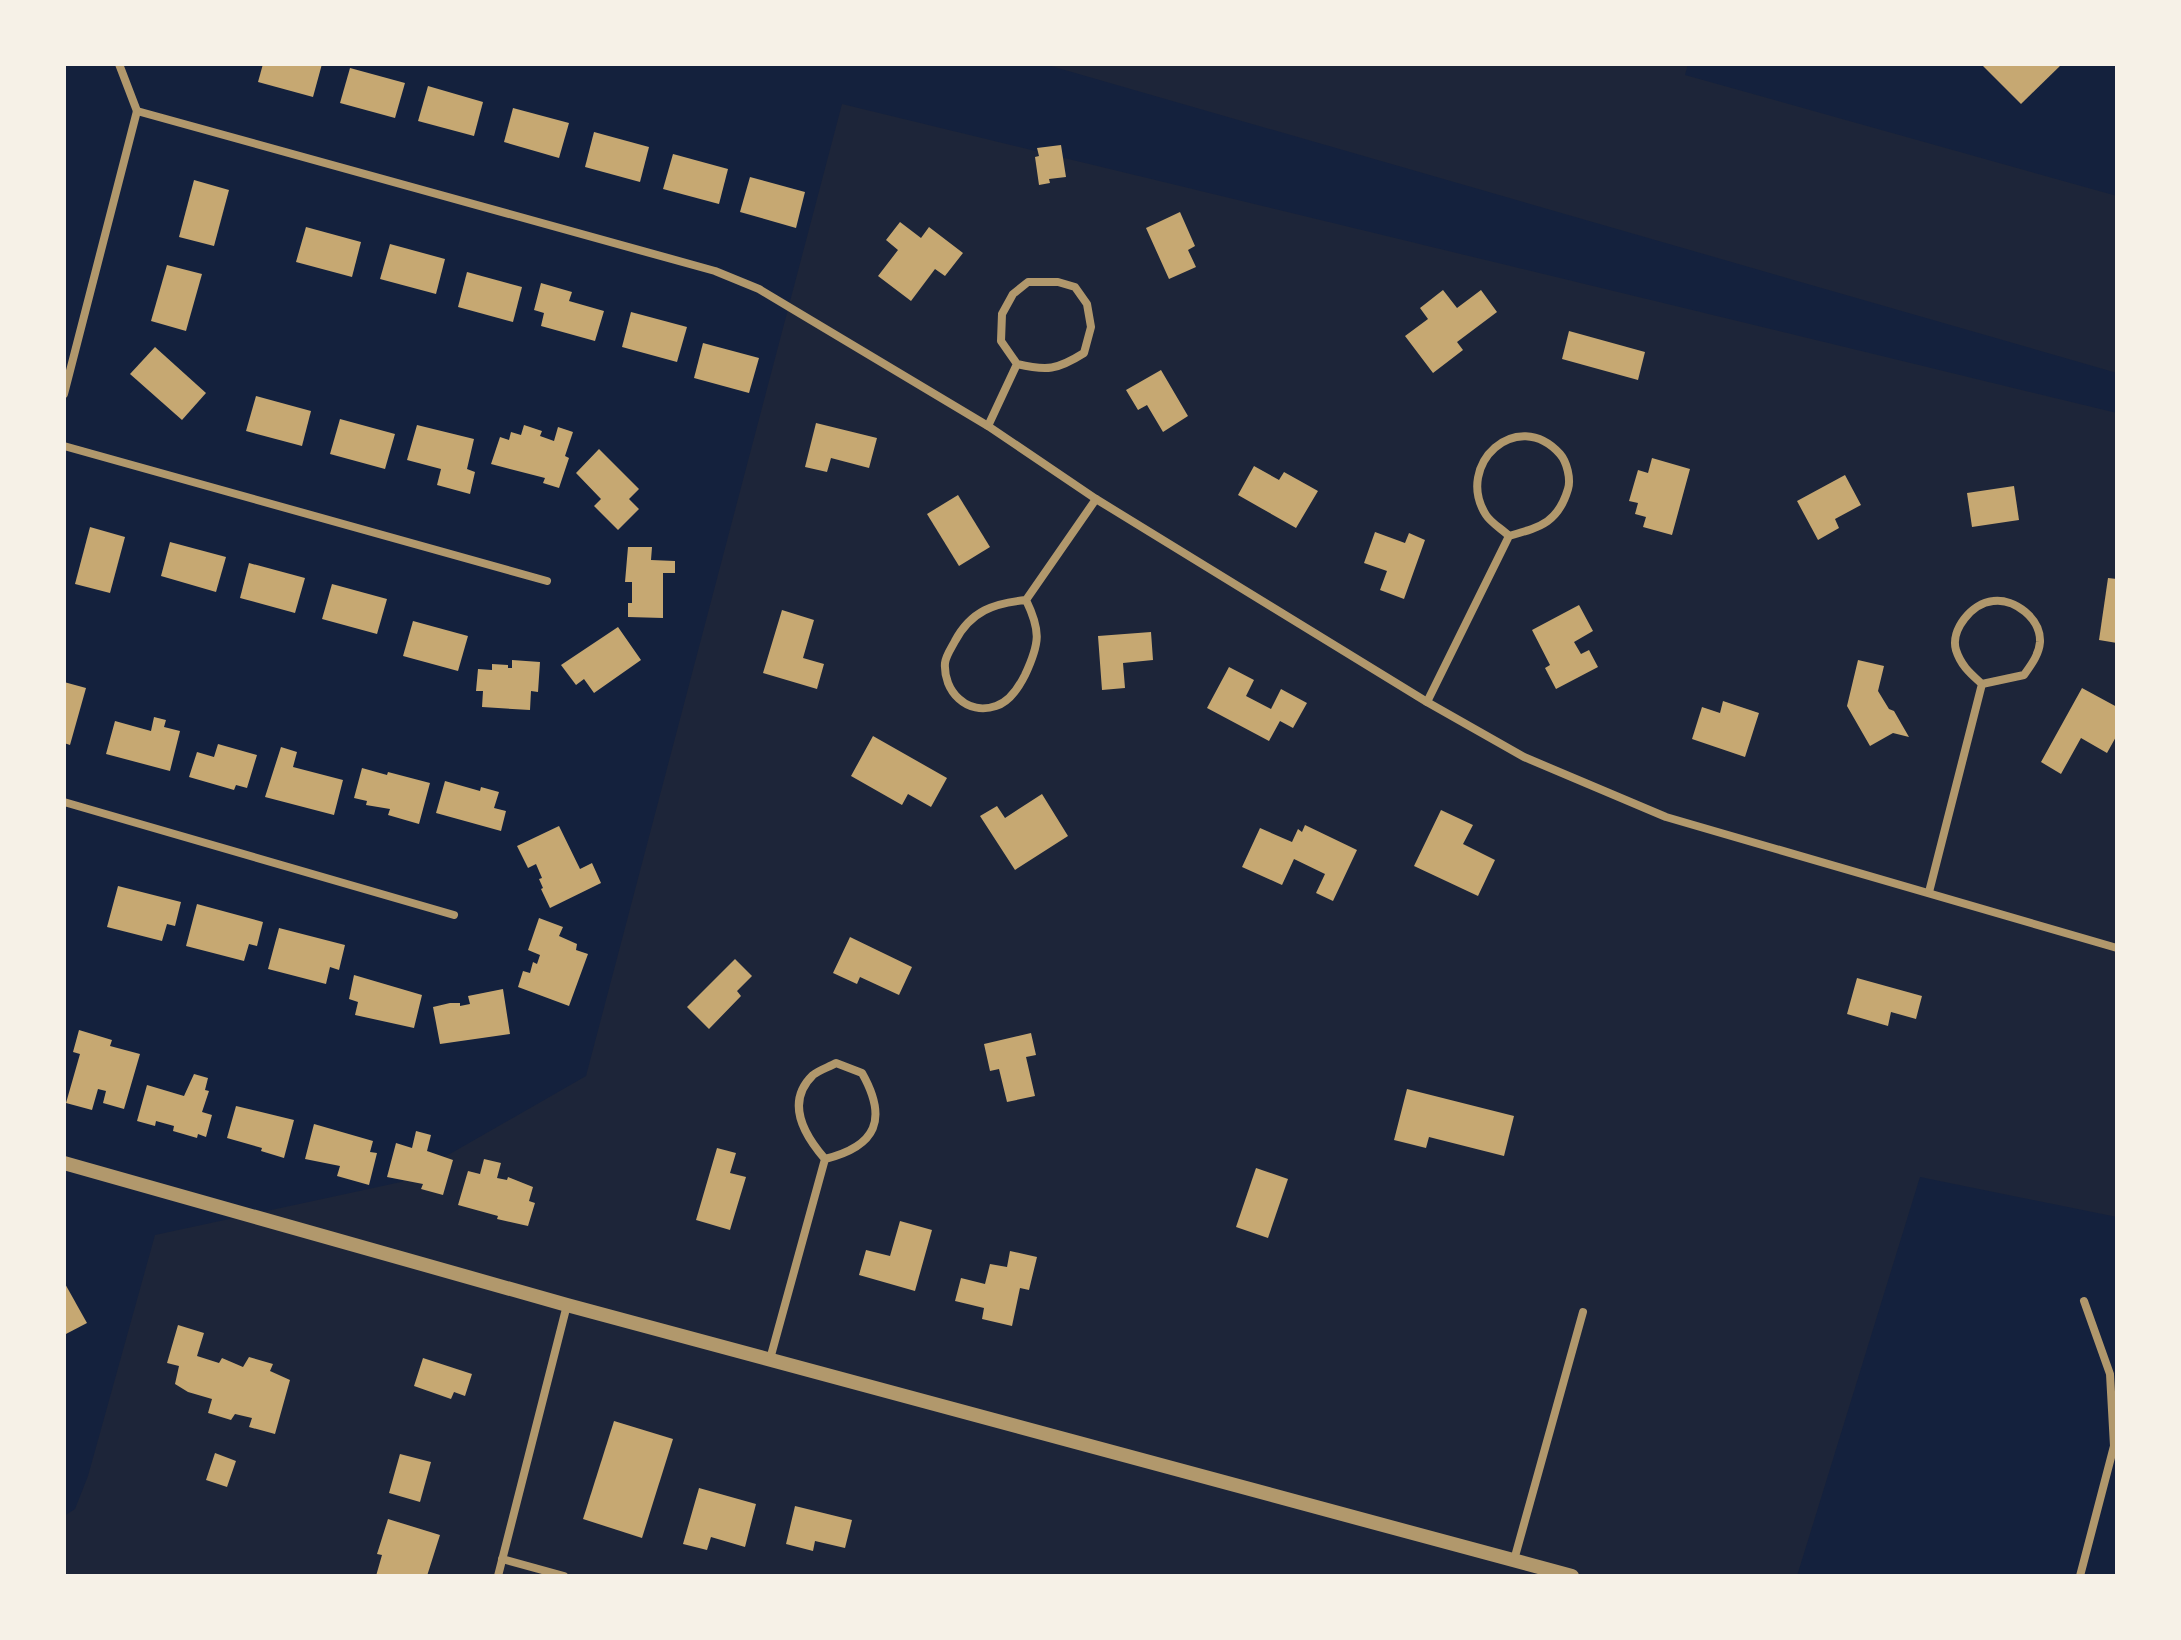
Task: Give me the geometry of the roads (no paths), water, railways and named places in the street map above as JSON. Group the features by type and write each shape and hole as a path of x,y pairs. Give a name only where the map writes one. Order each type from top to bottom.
{"street":[{"path":"64,394 137,111 119,64"},
{"path":"137,111 715,271 759,289 988,426 1096,499 1427,702 1524,757 1666,817 2117,948"},
{"path":"1028,282 1058,282 1075,287 1087,304 1091,327 1084,353 1063,366 1042,370 1017,364 1001,341 1002,314 1013,294 1028,282"},
{"path":"988,426 1017,364"},
{"path":"1427,702 1509,536 1548,523 1564,504 1570,483 1564,458 1536,436 1516,436 1493,447 1479,470 1477,495 1487,516 1509,536"},
{"path":"64,446 547,581"},
{"path":"1026,600 1038,625 1035,654 1019,688 997,706 975,708 954,696 947,680 945,660 964,624 997,603 1026,600 1096,499"},
{"path":"1993,600 2014,605 2026,612 2036,625 2040,640 2035,660 2024,675 1982,684 1963,667 1955,647 1961,621 1974,608 1993,600"},
{"path":"1929,892 1982,684"},
{"path":"64,802 454,915"},
{"path":"836,1063 862,1073 874,1093 878,1114 868,1136 849,1153 825,1159 806,1137 800,1121 800,1095 814,1074 836,1063"},
{"path":"770,1359 825,1159"},
{"path":"64,1163 567,1305 1572,1576"},
{"path":"2080,1576 2114,1446 2110,1374 2084,1301"},
{"path":"498,1576 567,1305"},
{"path":"1514,1560 1583,1312"},
{"path":"502,1559 564,1576"}]}
